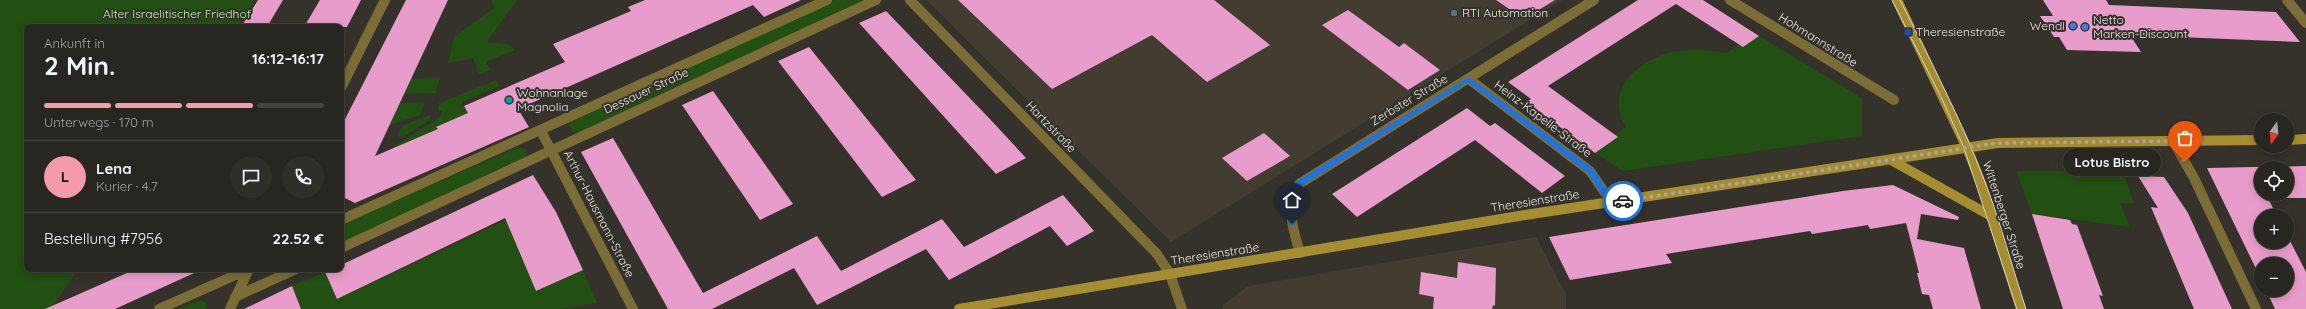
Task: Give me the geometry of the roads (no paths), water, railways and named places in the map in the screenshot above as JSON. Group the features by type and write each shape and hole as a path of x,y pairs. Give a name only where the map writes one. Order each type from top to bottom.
{"main road":[{"name":"Wittenberger Straße","path":"1896,0 1968,148 1992,216 2021,309"},
{"path":"2294,140 2306,139"},
{"name":"Theresienstraße","path":"959,309 1612,203 1998,143 2254,140"},
{"path":"1891,160 1992,216"}],"street":[{"path":"344,82 385,0"},
{"name":"Dessauer Straße","path":"344,219 541,131 827,0"},
{"name":"Dessauer Straße","path":"344,247 551,149 876,0"},
{"name":"Hartzstraße","path":"910,0 1157,254 1170,274 1182,309"},
{"name":"Zerbster Straße","path":"1300,253 1290,212 1292,194 1298,184 1594,0"},
{"name":"Hohmannstraße","path":"1730,0 1894,100"},
{"path":"2287,0 2306,23"},
{"name":"Heinz-Kapelle-Straße","path":"1469,79 1590,171 1612,203"},
{"name":"Arthur-Hausmann-Straße","path":"541,131 633,309"},
{"path":"2173,141 2194,178 2256,309"},
{"path":"159,309 242,272"},
{"path":"230,309 248,272"},
{"path":"235,297 289,272"}],"tram line":[{"path":"1892,0 1943,101 1964,148 2017,309"},
{"path":"1900,0 1945,90 1976,159 1996,213 2026,309"}],"place":[{"name":"RTI Automation","path":"1454,13"},
{"name":"Wendl","path":"2073,26"},
{"name":"Netto Marken-Discount","path":"2085,27"},
{"name":"Theresienstraße","path":"1908,32"},
{"name":"Wohnanlage Magnolia","path":"509,100"},
{"name":"Lotus Bistro","path":"2185,162"}],"park label":[{"name":"Alter Israelitischer Friedhof","path":"177,14"}]}
